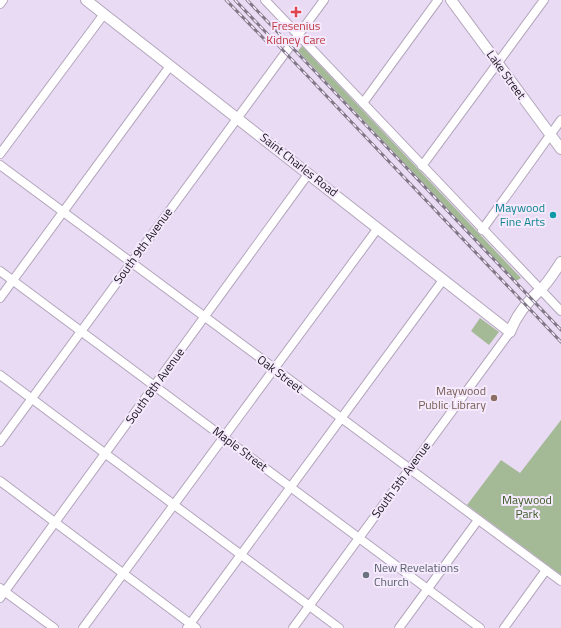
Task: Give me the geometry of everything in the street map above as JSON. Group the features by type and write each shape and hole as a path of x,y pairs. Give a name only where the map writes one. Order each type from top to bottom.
{"main road":[{"name":"Saint Charles Road","path":"86,0 309,173 510,332"},
{"name":"Lake Street","path":"451,0 561,149"},
{"name":"South 5th Avenue","path":"510,332 519,324 530,304 540,297 541,290 561,262"}],"street":[{"path":"0,4 3,0"},
{"path":"265,0 482,230 561,311"},
{"name":"South 9th Avenue","path":"0,442 131,261 324,0"},
{"path":"363,103 438,0"},
{"path":"422,166 544,0"},
{"path":"0,154 104,14"},
{"path":"0,298 170,66"},
{"path":"482,230 561,120"},
{"name":"Oak Street","path":"0,165 561,581"},
{"name":"South 8th Avenue","path":"2,592 106,454 309,173"},
{"path":"82,628 378,228"},
{"name":"Maple Street","path":"0,271 480,628"},
{"path":"0,481 191,627 241,555 443,280"},
{"name":"South 5th Avenue","path":"293,628 510,332"},
{"path":"0,375 339,628"},
{"path":"399,628 478,520"},
{"path":"504,628 546,570"},
{"path":"2,592 54,628"}],"green space":[{"path":"302,46 521,278 516,281 298,51"},
{"path":"480,318 499,332 489,345 471,331"},
{"name":"Maywood Park","path":"561,420 561,575 467,505 501,460 520,473"}],"railway":[{"path":"226,0 266,41"},
{"path":"235,0 561,342"},
{"path":"247,0 561,330"}],"place":[{"name":"Fresenius Kidney Care","path":"296,12"},
{"name":"Maywood Fine Arts","path":"553,215"},
{"name":"Maywood Public Library","path":"494,398"},
{"name":"New Revelations Church","path":"366,575"}]}
